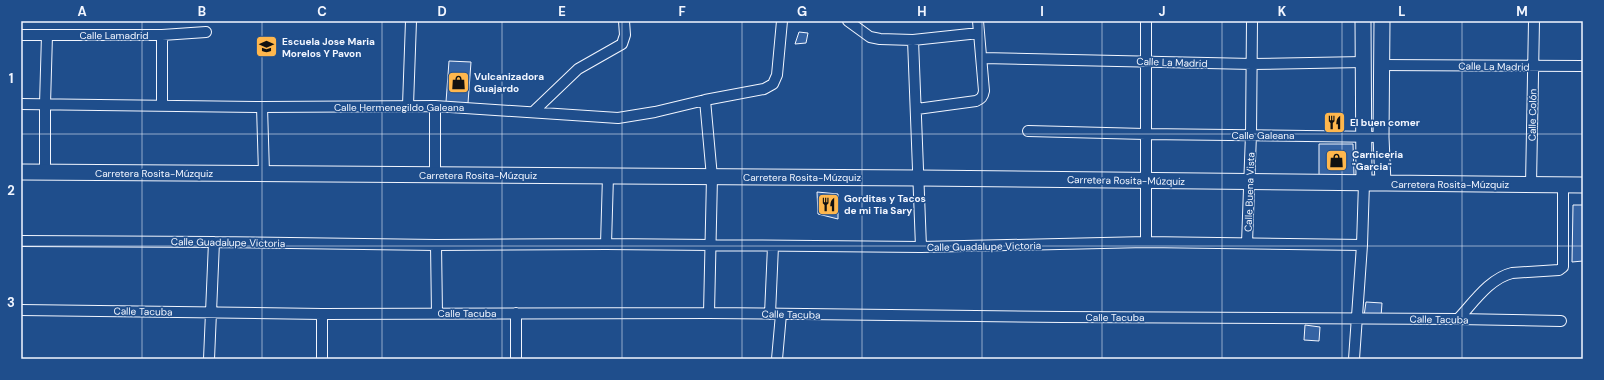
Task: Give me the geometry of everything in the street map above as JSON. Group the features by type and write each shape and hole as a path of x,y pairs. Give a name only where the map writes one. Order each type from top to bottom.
{"main road":[{"path":"1363,21 1364,183"},
{"path":"1382,21 1381,136 1383,183"},
{"name":"Carretera Rosita-Múzquiz","path":"21,172 919,178 1583,185"}],"street":[{"path":"408,105 411,21"},
{"path":"533,112 578,69 622,44 624,35 624,21"},
{"name":"Calle Hermenegildo Galeana","path":"21,104 262,107 408,105 467,107 618,118 655,112 706,100 764,89 773,84 778,75 782,21"},
{"path":"848,21 875,39 913,40 978,33"},
{"path":"917,109 980,99 984,91 978,21"},
{"path":"1146,21 1146,242"},
{"name":"Calle Buena Vista","path":"1247,243 1250,181 1252,21"},
{"name":"Calle Colón","path":"1531,184 1534,21"},
{"name":"Calle Lamadrid","path":"21,35 162,35 206,32"},
{"path":"45,172 47,35"},
{"path":"162,35 162,106"},
{"path":"913,40 917,109 921,247"},
{"name":"Calle La Madrid","path":"982,58 1252,64 1363,62"},
{"name":"Calle La Madrid","path":"1381,65 1583,66"},
{"path":"706,100 712,177 709,313"},
{"path":"435,106 435,175"},
{"path":"262,107 264,173"},
{"path":"1028,131 1145,134"},
{"name":"Calle Galeana","path":"1145,134 1381,136"},
{"path":"606,244 608,176"},
{"path":"1354,359 1362,245 1364,183"},
{"path":"1458,319 1493,282 1505,274 1558,270 1563,267 1563,185"},
{"name":"Calle Guadalupe Victoria","path":"21,241 436,245 606,244 921,247 1146,242 1362,245"},
{"path":"209,359 214,242"},
{"path":"436,245 436,313"},
{"path":"770,314 774,246"},
{"name":"Calle Tacuba","path":"21,310 322,314 709,313 1561,321"},
{"path":"516,313 516,359"},
{"path":"322,314 322,359"},
{"path":"777,359 781,314"}],"building":[{"path":"799,32 808,33 806,43 795,44"},
{"name":"Vulcanizadora Guajardo","path":"449,61 471,62 468,103 446,102"},
{"name":"El buen comer","path":"1329,113 1341,113 1342,131 1329,130"},
{"name":"Carniceria \"Garcia\"","path":"1319,144 1353,144 1354,176 1319,175"},
{"name":"Gorditas y Tacos de mi Tia Sary","path":"817,192 838,194 838,219 818,214"},
{"path":"1573,205 1583,205 1583,261 1572,262"},
{"path":"1366,302 1382,303 1381,317 1364,316"},
{"path":"1305,325 1320,327 1319,341 1304,340"}],"place":[{"name":"Escuela Jose Maria Morelos Y Pavon","path":"266,47"},
{"name":"Vulcanizadora Guajardo","path":"458,82"},
{"name":"El buen comer","path":"1335,122"},
{"name":"Carniceria \"Garcia\"","path":"1336,160"},
{"name":"Gorditas y Tacos de mi Tia Sary","path":"828,204"}]}
